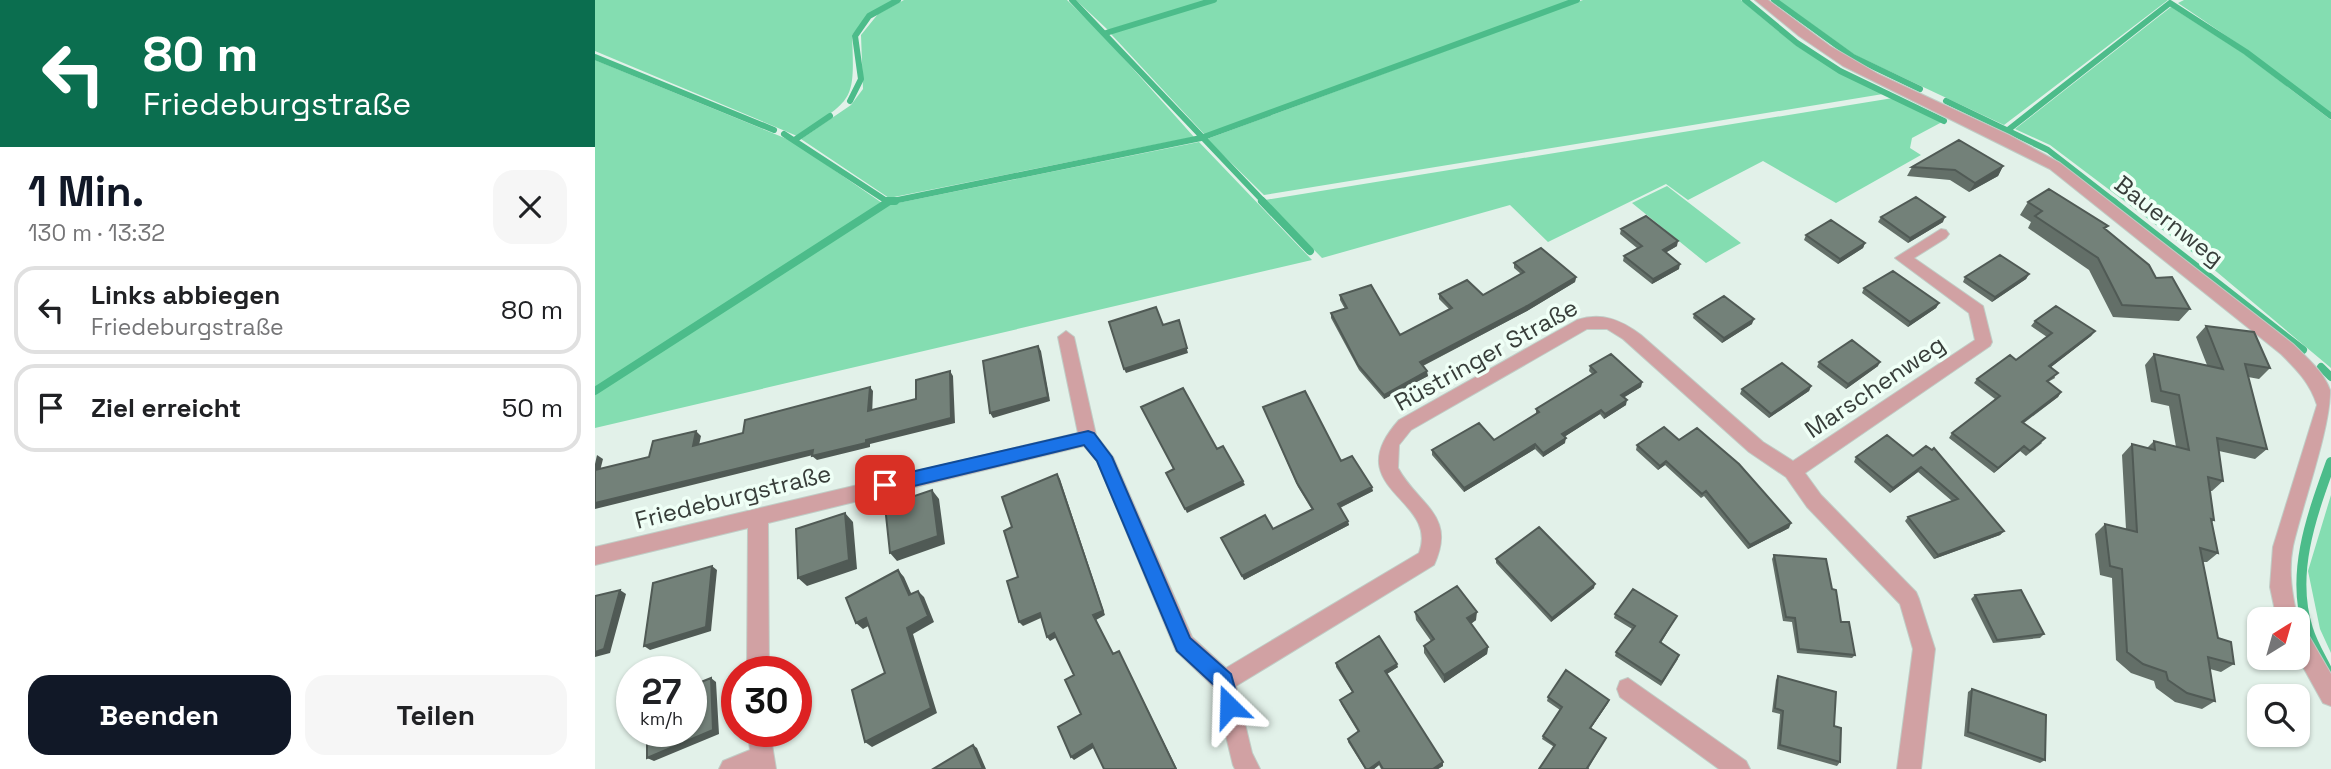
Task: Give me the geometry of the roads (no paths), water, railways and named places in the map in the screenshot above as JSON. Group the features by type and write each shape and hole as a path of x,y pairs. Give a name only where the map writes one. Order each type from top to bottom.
{"street":[{"name":"Bauernweg","path":"1761,0 1815,43 1851,64 2024,147 2055,166 2236,306 2308,370 2321,389 2326,405 2283,547 2280,587 2285,607"},
{"name":"Marschenweg","path":"1793,471 1984,342 1977,310 1903,258 1941,234"},
{"name":"Rüstringer Straße","path":"1224,681 1427,559 1435,544 1435,529 1388,468 1390,442 1405,425 1583,324 1601,320 1617,326 1756,447 1793,471 1814,501 1909,599 1924,649 1909,769"},
{"path":"1066,337 1088,438 1104,457 1184,644 1224,681 1241,757 1248,769"},
{"name":"Friedeburgstraße","path":"595,556 1088,438"},
{"path":"758,515 758,656"},
{"path":"2310,659 2331,695"},
{"path":"1628,689 1738,769"},
{"path":"731,769 762,763"}],"waterway":[{"path":"850,101 861,79 855,36 869,16 898,0"},
{"path":"1072,0 1203,137"},
{"path":"1106,33 1214,0"},
{"path":"1203,137 1577,0"},
{"path":"1745,0 1797,43 1840,71 1944,121"},
{"path":"1774,0 1853,57 1920,89"},
{"path":"2008,130 2170,3 2246,52 2331,116"},
{"path":"595,57 774,130"},
{"path":"1946,101 2048,150 2115,202"},
{"path":"796,139 830,116"},
{"path":"784,134 886,201"},
{"path":"893,201 1203,137"},
{"path":"1203,137 1264,202"},
{"path":"886,201 893,201"},
{"path":"888,202 893,201"},
{"path":"1262,201 1310,251"},
{"path":"2112,201 2303,350"},
{"path":"595,391 888,202"},
{"path":"2321,367 2331,377"},
{"path":"2331,462 2311,523 2302,566 2301,587 2308,629 2331,678"}]}
